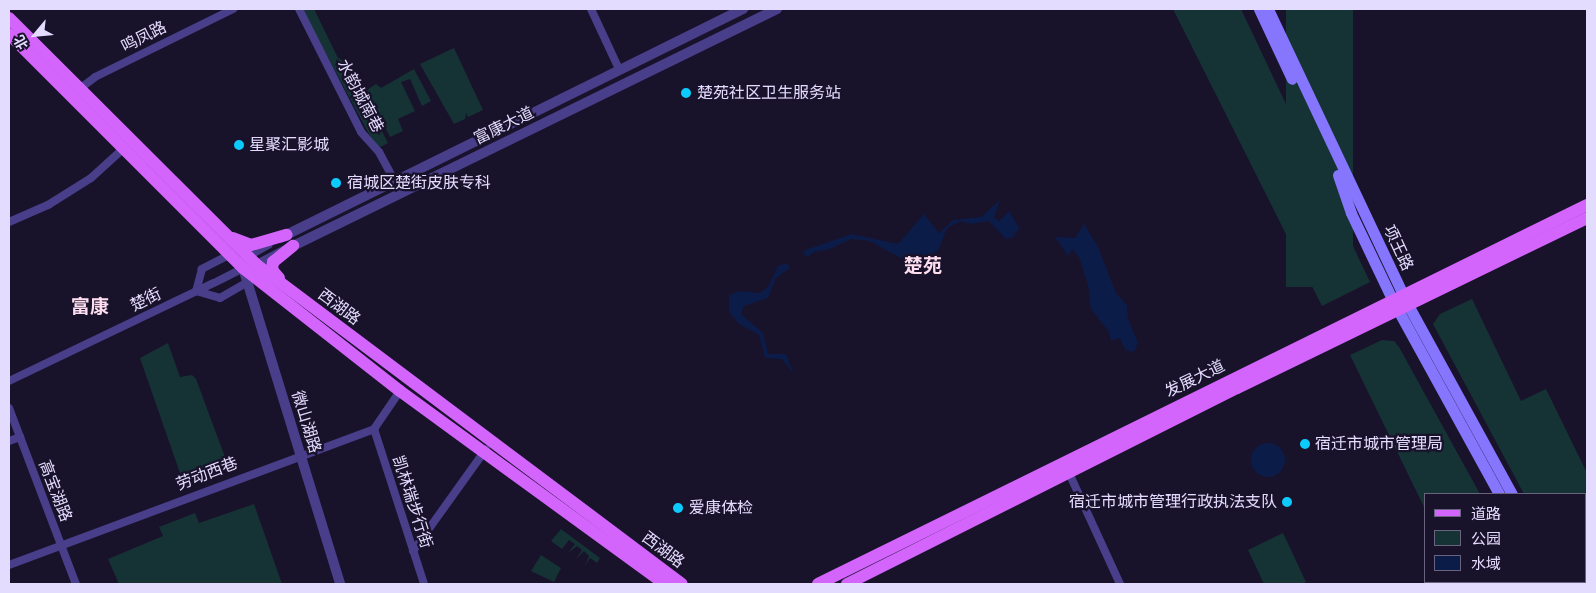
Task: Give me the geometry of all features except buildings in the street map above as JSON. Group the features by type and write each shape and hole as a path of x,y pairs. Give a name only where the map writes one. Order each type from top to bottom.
{"main road":[{"name":"项王路","path":"1259,9 1342,184 1351,213 1498,493"},
{"name":"项王路","path":"1268,9 1400,303 1511,493"},
{"name":"西湖路","path":"9,18 124,148 227,254 244,262"},
{"name":"西湖路","path":"9,34 75,92 214,223 252,275 400,391 665,584"},
{"name":"发展大道","path":"847,584 1069,473 1587,205"},
{"name":"发展大道","path":"818,584 1400,303 1587,218"},
{"path":"214,223 246,245 290,240"},
{"path":"290,240 271,267 275,275 299,297"},
{"name":"西湖路","path":"252,275 299,297 682,584"},
{"path":"629,559 655,584"}],"street":[{"name":"鸣凤路","path":"75,92 95,78 234,9"},
{"name":"水韵城南巷","path":"299,9 361,132 379,152 401,193"},
{"path":"591,9 621,68"},
{"path":"595,9 621,68"},
{"name":"富康大道","path":"252,275 290,240 395,182 743,9"},
{"name":"富康大道","path":"244,262 290,240 401,193 777,9"},
{"path":"9,222 48,205 91,178 124,148"},
{"path":"227,254 202,268 196,291 216,299 252,275"},
{"name":"楚街","path":"9,381 215,282 244,262"},
{"name":"微山湖路","path":"252,275 300,454 340,584"},
{"path":"374,429 400,391"},
{"name":"高宝湖路","path":"9,408 76,584"},
{"name":"劳动西巷","path":"9,565 300,454 374,429"},
{"name":"凯林瑞步行街","path":"374,429 424,584"},
{"path":"9,441 20,437"},
{"path":"413,551 492,441"},
{"path":"1069,473 1120,584"}],"green space":[{"path":"302,9 314,9 338,58 346,62 388,143 377,149"},
{"path":"1173,9 1241,9 1370,282 1322,306"},
{"path":"1286,9 1353,9 1353,287 1286,287"},
{"path":"454,48 483,110 468,117 466,113 465,119 454,124 420,64"},
{"path":"414,69 431,101 422,106 410,79 401,82 415,111 398,119 403,131 390,137 367,90 376,84 381,88"},
{"path":"1472,299 1521,401 1546,389 1587,473 1587,584 1580,583 1586,583 1586,493 1523,493 1433,324 1440,314"},
{"path":"1382,340 1394,341 1479,493 1424,493 1424,507 1350,355"},
{"path":"168,343 180,377 192,375 196,379 225,457 222,463 186,477 181,476 140,358"},
{"path":"254,504 282,584 119,584 108,559 163,536 159,527 195,513 199,523"},
{"path":"561,529 600,558 597,563 590,558 585,566 589,556 584,551 576,559 582,550 577,546 568,553 575,544 569,540 562,549 551,541"},
{"path":"1283,533 1306,582 1302,584 1264,584 1248,550"},
{"path":"541,555 561,568 554,582 531,571"}],"water":[{"path":"1000,200 994,217 999,221 1009,211 1019,228 1013,237 1006,239 989,221 972,224 961,221 947,228 939,249 929,257 918,254 901,258 869,241 851,239 830,249 814,252 808,257 803,254 805,250 852,234 898,244 924,214 939,233 953,220 981,217"},
{"path":"1084,224 1098,247 1116,293 1127,305 1128,319 1138,343 1134,352 1125,350 1120,338 1111,341 1109,332 1091,309 1088,285 1079,257 1072,249 1068,256 1055,237 1075,238"},
{"path":"787,263 790,268 776,278 768,298 744,306 741,314 763,333 768,354 786,354 794,374 782,359 765,358 759,335 739,324 729,312 729,295 739,291 760,293 768,287 778,266"},
{"path":"1268,443 1280,448 1285,460 1280,472 1268,477 1256,472 1251,460 1256,448"}],"place":[{"name":"楚苑社区卫生服务站","path":"686,93"},
{"name":"星聚汇影城","path":"239,145"},
{"name":"宿城区楚街皮肤专科","path":"336,183"},
{"name":"宿迁市城市管理局","path":"1305,444"},
{"name":"宿迁市城市管理行政执法支队","path":"1287,502"},
{"name":"爱康体检","path":"678,508"}],"district":[{"name":"楚苑","path":"923,266"},
{"name":"富康","path":"90,307"}]}
